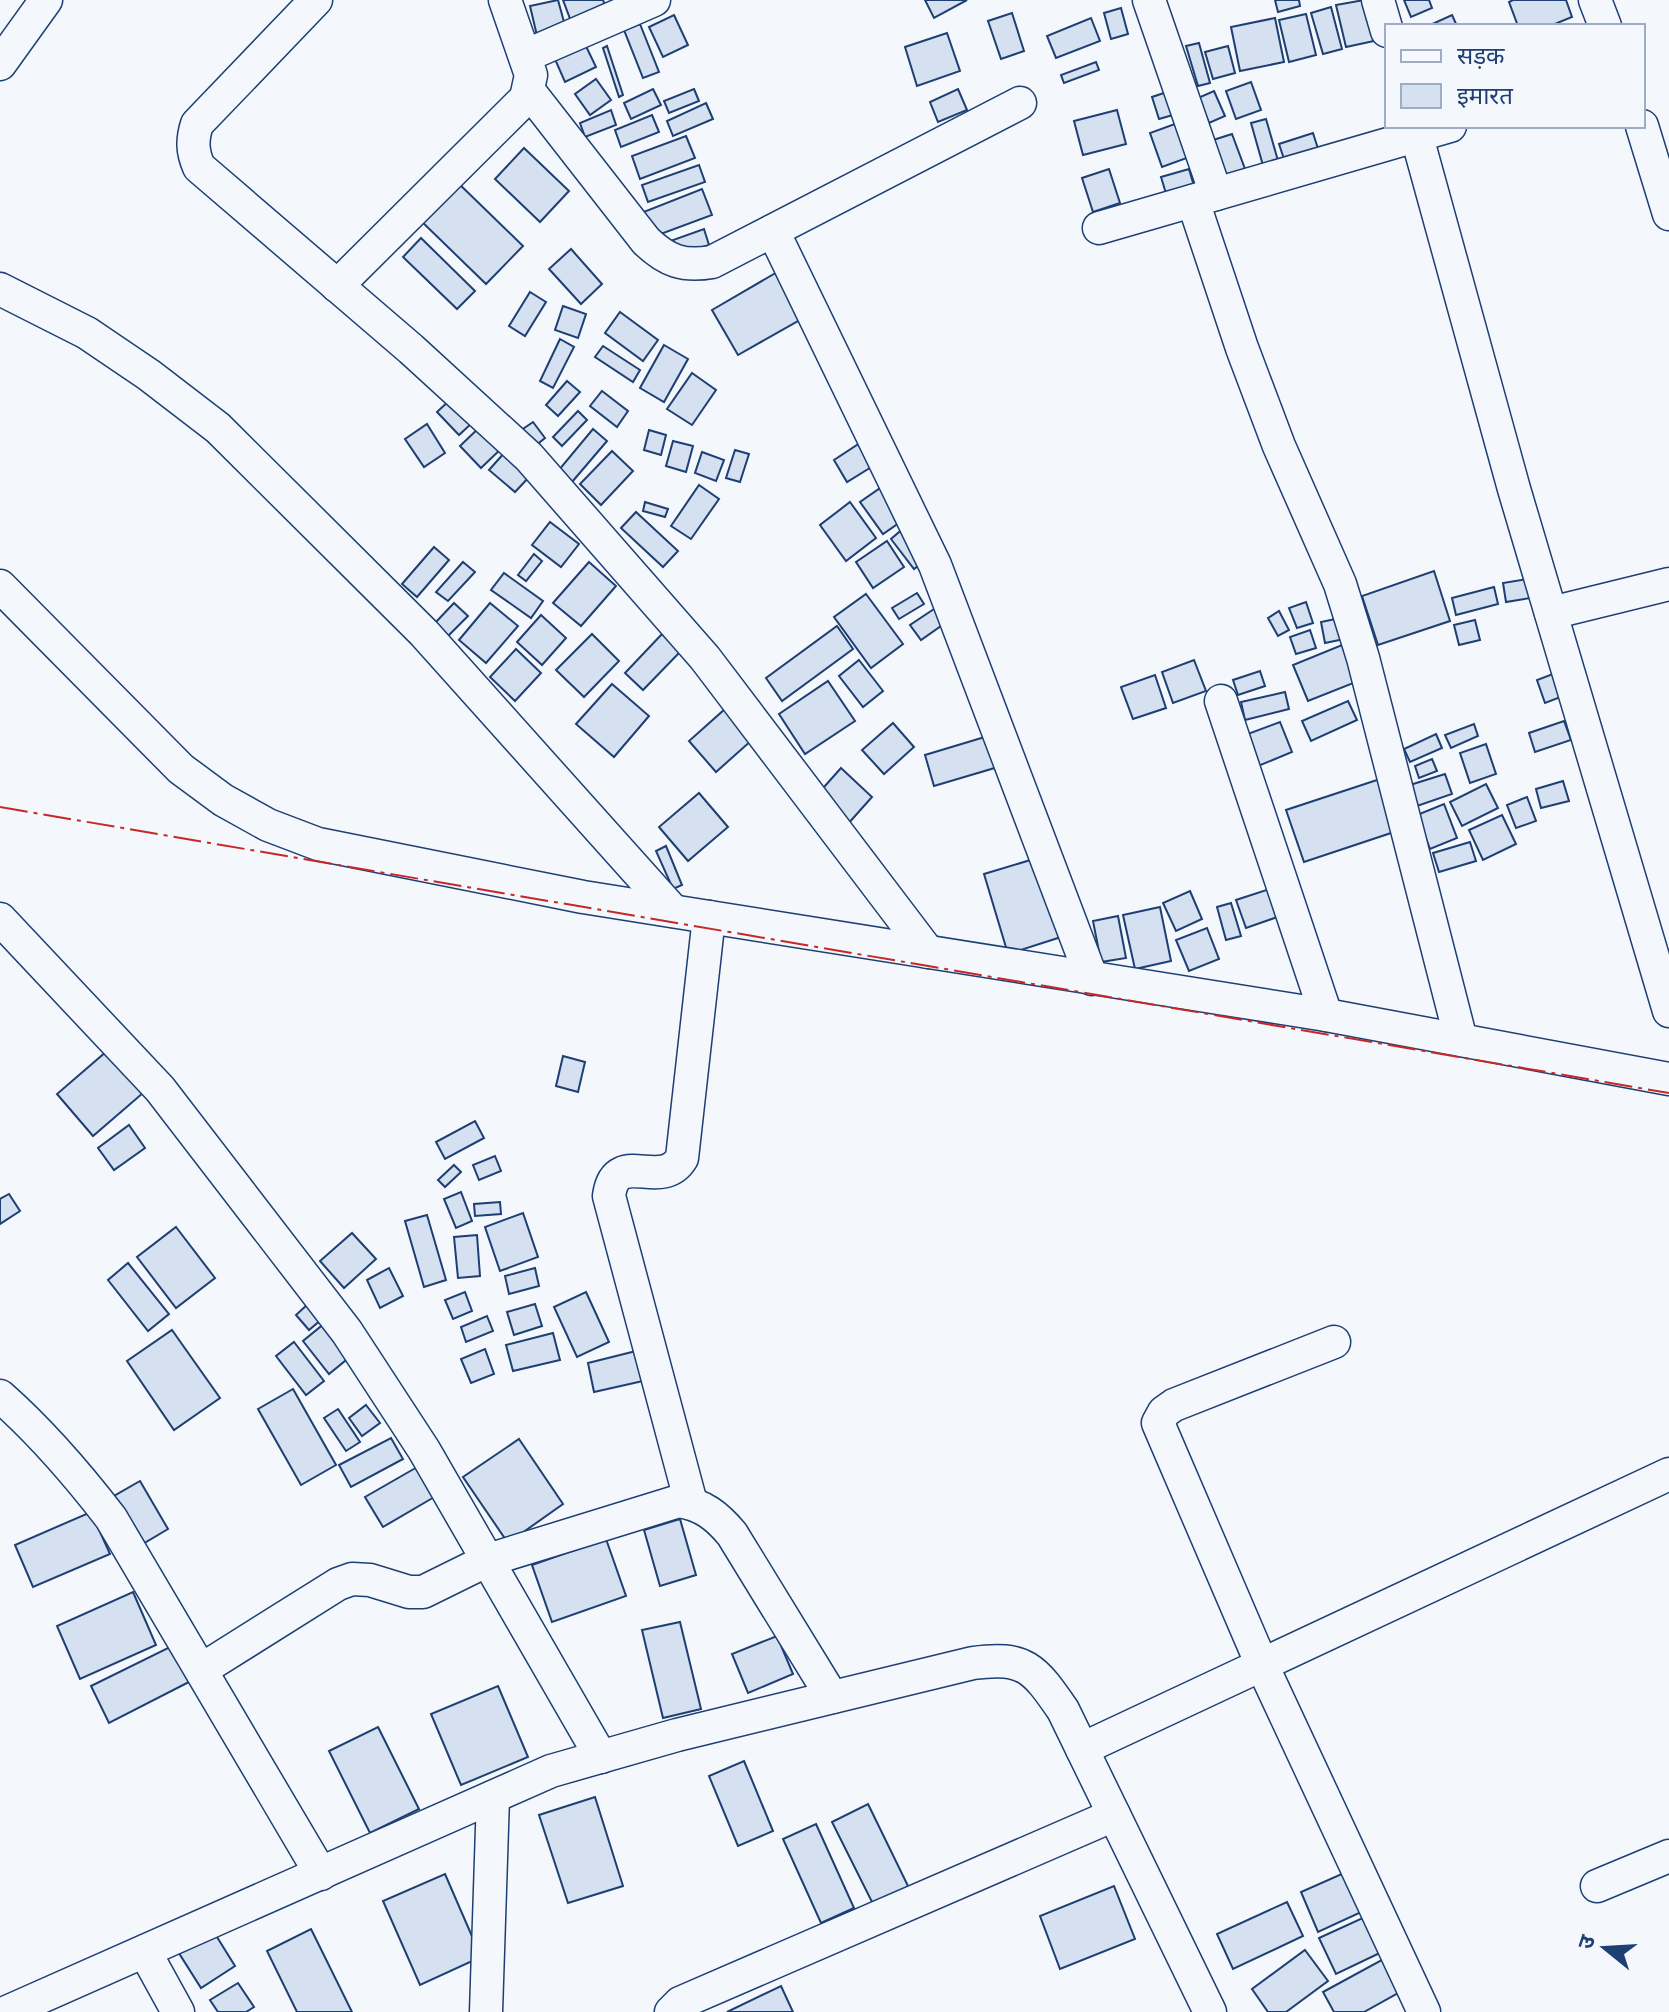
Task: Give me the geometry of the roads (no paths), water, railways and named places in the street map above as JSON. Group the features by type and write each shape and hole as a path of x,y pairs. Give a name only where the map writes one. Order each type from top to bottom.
{"street":[{"path":"0,64 46,0"},
{"path":"316,0 197,124 193,153 199,167 529,457 705,658 928,952"},
{"path":"337,286 522,103 529,91 531,75 505,0"},
{"path":"525,56 654,0"},
{"path":"1149,0 1273,432 1340,584 1349,613 1461,1040"},
{"path":"1378,0 1385,24"},
{"path":"1595,0 1604,24"},
{"path":"529,91 646,241 675,263 692,265 712,262 1020,103"},
{"path":"1099,228 1416,131 1436,128"},
{"path":"1643,128 1669,214"},
{"path":"1416,131 1551,613 1669,1011"},
{"path":"773,231 935,565 1092,979"},
{"path":"0,289 87,333 218,428 424,633 673,911"},
{"path":"1551,613 1669,584"},
{"path":"0,586 181,769 223,800 268,825 318,844 583,897 1326,1015 1669,1079"},
{"path":"1221,701 1326,1015"},
{"path":"691,1503 609,1196 614,1178 621,1173 666,1172 676,1168 682,1158 709,917"},
{"path":"0,919 160,1089 347,1332 424,1450 601,1757"},
{"path":"1334,1342 1174,1405 1164,1412 1158,1423 1262,1665 1424,2012"},
{"path":"0,1396 32,1424 77,1473 111,1518 321,1874"},
{"path":"1082,1749 1669,1474"},
{"path":"201,1670 338,1584 352,1579 370,1580 409,1592 423,1592 488,1560 679,1501 691,1503 718,1517 732,1534 832,1697"},
{"path":"7,2012 551,1771 832,1697 973,1663 1002,1659 1024,1666 1041,1678 1063,1710 1210,2012"},
{"path":"486,2012 493,1797"},
{"path":"671,2012 680,2003 1114,1815"},
{"path":"1597,1886 1669,1856"},
{"path":"145,1952 178,2012"}]}
